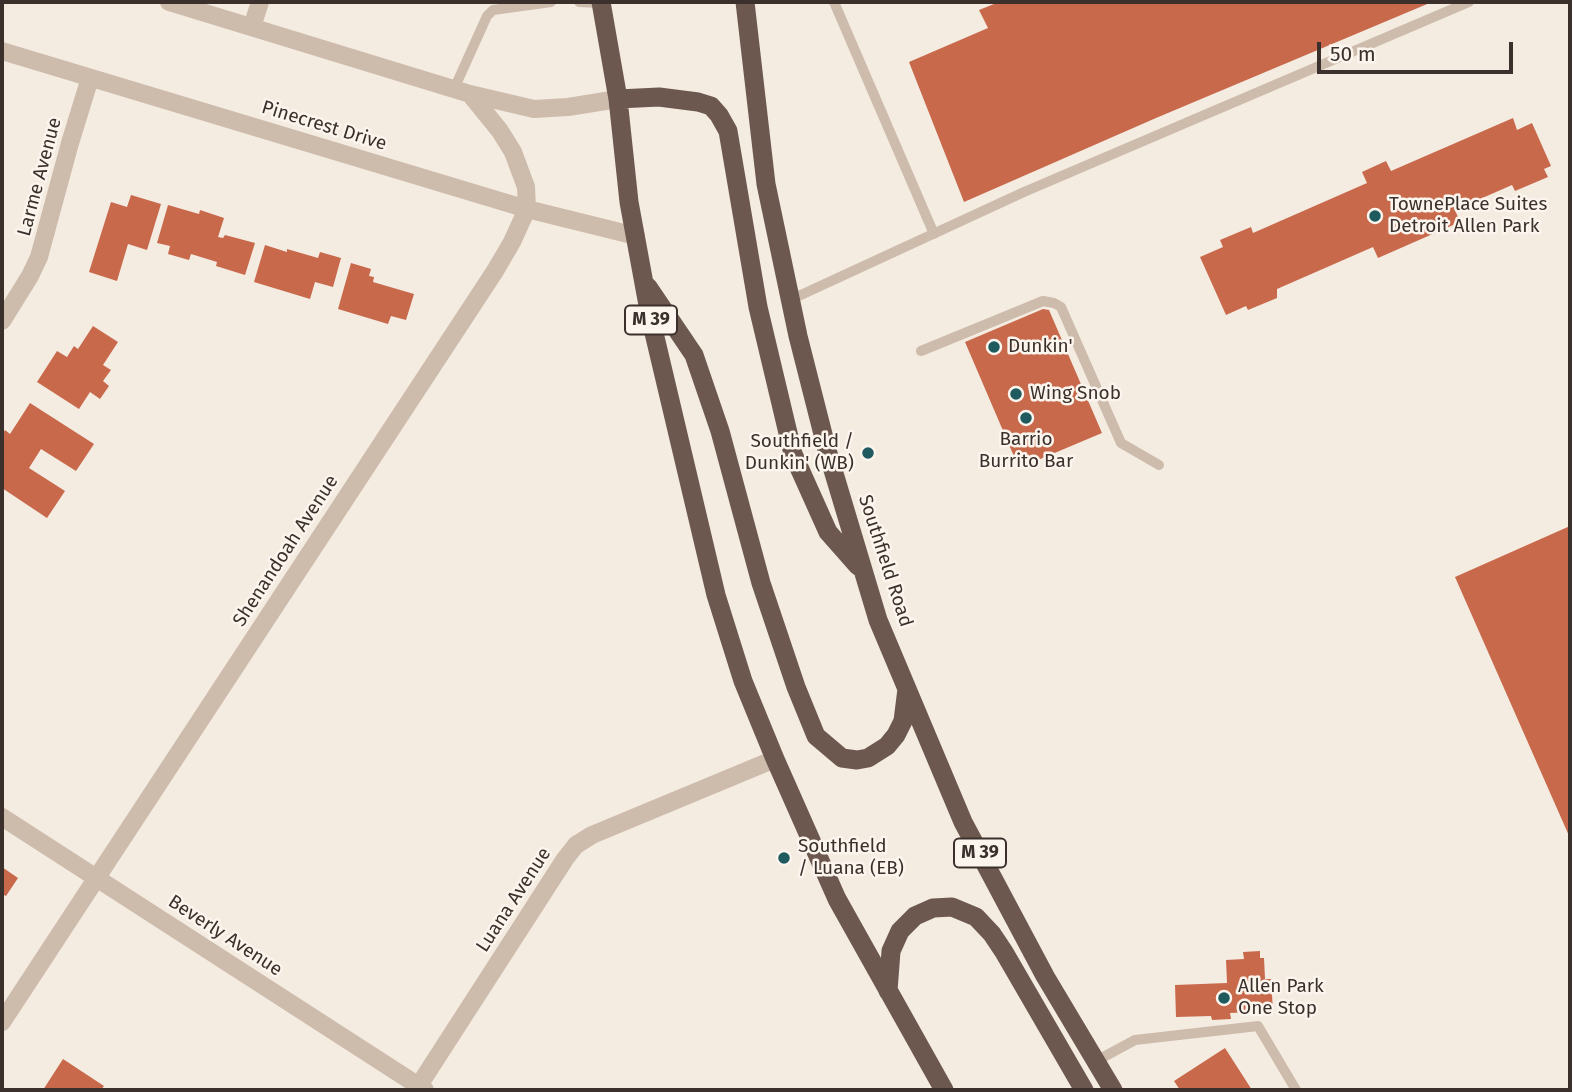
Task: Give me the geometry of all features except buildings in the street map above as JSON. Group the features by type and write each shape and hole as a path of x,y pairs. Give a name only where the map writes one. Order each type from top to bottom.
{"highway":[{"name":"M 39","path":"601,2 618,99 629,202 643,280 716,595 743,681 837,899 944,1090"},
{"name":"Southfield Road","path":"745,2 766,184 790,300 827,450 877,620 963,822 1045,976 1113,1090"},
{"path":"618,99 659,97 698,102 711,106 729,131 758,307 793,454 828,533 863,573"},
{"path":"643,280 694,355 719,431 761,583 796,687 816,736 842,758 868,758 887,747 896,735 903,721 907,689"},
{"path":"888,991 891,951 900,931 915,916 933,908 952,907 976,917 1004,952 1084,1090"}],"street":[{"path":"169,2 462,92 534,109 618,99"},
{"path":"252,27 260,2"},
{"name":"Pinecrest Drive","path":"2,51 527,209 636,236"},
{"name":"Larme Avenue","path":"2,321 39,257 90,78"},
{"path":"462,92 500,131 513,152 526,187 527,209"},
{"name":"Shenandoah Avenue","path":"2,1022 495,271 527,209"},
{"name":"Luana Avenue","path":"420,1089 576,845 592,835 775,759"},
{"name":"Beverly Avenue","path":"2,817 420,1089"}],"lane":[{"path":"462,92 487,16 493,10 551,2"},
{"path":"579,2 601,2"},
{"path":"834,2 934,234"},
{"path":"790,300 1024,192 1469,2"},
{"path":"922,351 1043,301 1054,303 1061,307 1121,443 1159,465"},
{"path":"1096,1061 1135,1040 1258,1026 1296,1090"}],"place":[{"name":"TownePlace Suites Detroit Allen Park","path":"1375,216"},
{"name":"Dunkin'","path":"994,347"},
{"name":"Wing Snob","path":"1016,394"},
{"name":"Barrio Burrito Bar","path":"1026,418"},
{"name":"Southfield / Dunkin' (WB)","path":"868,453"},
{"name":"Southfield / Luana (EB)","path":"784,858"},
{"name":"Allen Park One Stop","path":"1224,998"}]}
